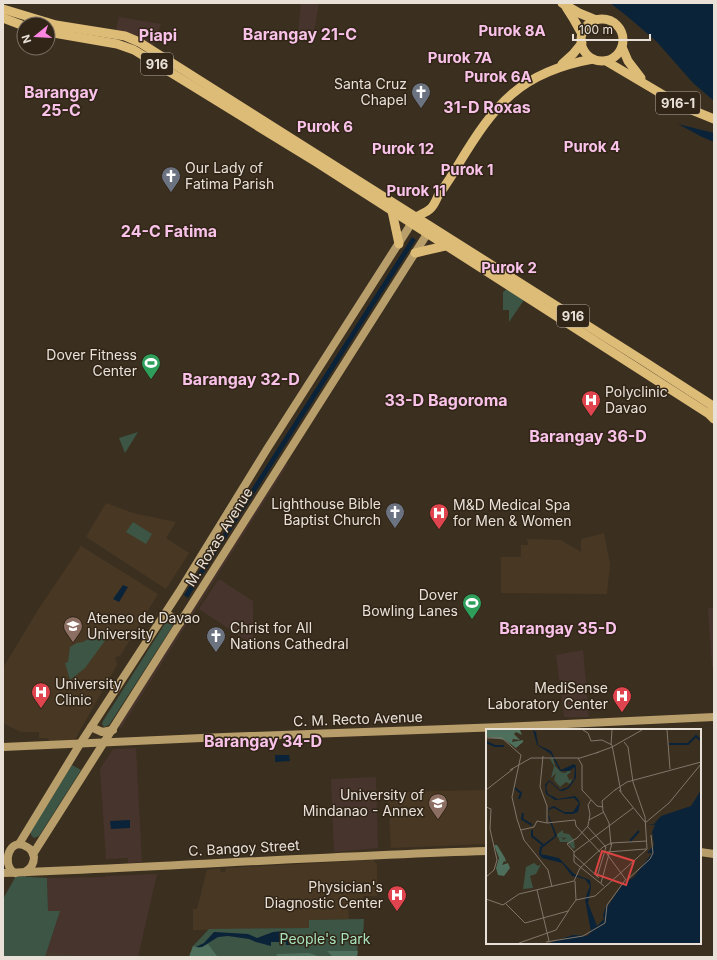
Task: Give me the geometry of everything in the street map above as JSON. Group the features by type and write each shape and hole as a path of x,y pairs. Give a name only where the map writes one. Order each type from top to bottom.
{"main road":[{"name":"916-1","path":"562,3 579,13 596,20 604,19 616,24 622,35 622,47 631,66 644,83"},
{"name":"916-1","path":"562,3 574,18 587,54 593,59 606,61 682,106 714,119"},
{"name":"916","path":"3,9 56,24 125,36 139,42 429,230 638,357 714,408"},
{"path":"3,18 16,23"},
{"path":"558,67 573,54 589,24 596,20"},
{"name":"916","path":"56,33 117,44 134,50 392,211 414,220"},
{"path":"606,61 616,56 622,47"},
{"path":"414,220 430,209 475,137 499,107 512,94 541,74 558,67 593,59"},
{"path":"429,230 430,209"},
{"path":"392,211 398,244"},
{"name":"M. Roxas Avenue","path":"20,844 80,744 166,613 267,449 414,220"},
{"name":"916","path":"429,230 446,246 682,396 714,419"},
{"name":"M. Roxas Avenue","path":"33,854 105,743 429,230"},
{"path":"415,253 446,246"},
{"path":"166,613 180,623"},
{"name":"C. M. Recto Avenue","path":"3,747 714,718"},
{"path":"91,727 102,732 113,730"},
{"path":"15,873 8,868 4,862 5,849 20,844 28,847 33,854 34,860 32,866 25,872"},
{"name":"C. Bangoy Street","path":"3,873 112,869 384,854 486,851"},
{"path":"701,852 714,854"}],"shaded area":[{"path":"301,3 319,3 313,38 298,34"},
{"path":"119,17 161,24 153,47 116,30"},
{"path":"280,459 288,464 121,728 113,723"},
{"path":"106,503 133,513 176,522 166,538 189,553 166,589 86,537"},
{"path":"604,533 610,564 607,594 501,593 501,557 521,557 521,545 528,545 527,539 561,540 581,552 581,539"},
{"name":"Ateneo de Davao University","path":"81,546 158,594 120,656 115,657 117,665 77,737 73,740 56,743 49,741 48,738 39,738 39,732 21,732 3,723 3,668 38,610"},
{"path":"219,579 253,601 253,645 199,609"},
{"path":"708,608 714,608 714,666 712,666"},
{"path":"583,650 589,717 564,717 556,655"},
{"path":"136,748 142,862 128,863 128,858 106,859 100,769 113,749"},
{"path":"376,777 378,848 334,852 331,779"},
{"name":"University of Mindanao - Annex","path":"486,790 485,844 391,848 388,797 400,797 400,792"},
{"path":"373,860 377,864 377,896 363,896 362,905 348,905 349,919 309,920 309,928 193,930 193,909 197,909 207,870 220,868 221,872 225,872 226,868"},
{"path":"157,874 138,957 45,957 60,911 48,912 47,878"},
{"path":"46,952 72,955 72,957 45,957"}],"green space":[{"path":"507,289 524,300 509,322 509,310 503,310 503,292"},
{"path":"138,432 125,453 119,438"},
{"path":"133,522 152,534 146,544 126,532"},
{"path":"170,620 173,622 172,627 109,725 104,727 102,724 103,721 166,622"},
{"path":"99,633 107,638 85,668 70,680 65,663 68,662 70,647"},
{"path":"72,765 81,770 39,836 34,838 31,835 31,831"},
{"path":"16,876 47,878 48,911 60,911 45,957 3,957 3,899"},
{"name":"People's Park","path":"364,919 363,938 358,938 357,957 189,957 193,946 209,929 309,928 309,920"},
{"path":"208,944 217,956 216,957 189,957 193,946 199,948"},
{"path":"327,951 358,951 357,957 333,957"},
{"path":"309,953 321,957 278,957 276,954"}],"water":[{"path":"610,3 714,3 714,101 693,83 657,42"},
{"path":"678,124 714,133 714,142 702,137"},
{"path":"412,237 416,240 188,598 184,595"},
{"path":"123,585 128,587 119,602 113,599"},
{"path":"275,755 289,755 290,761 275,762"},
{"path":"364,791 364,798 351,798 351,792"},
{"path":"130,820 130,828 111,829 110,821"},
{"path":"284,931 294,938 297,945 286,945 286,942 271,942 271,946 249,939 228,936 218,937 202,947 196,947 204,943 214,932 248,934 257,938 273,932"}],"place":[{"name":"Santa Cruz Chapel","path":"421,109"},
{"name":"Our Lady of Fatima Parish","path":"171,193"},
{"name":"Dover Fitness Center","path":"151,380"},
{"name":"Polyclinic Davao","path":"591,417"},
{"name":"Lighthouse Bible Baptist Church","path":"395,529"},
{"name":"M&D Medical Spa for Men & Women","path":"439,530"},
{"name":"Dover Bowling Lanes","path":"472,620"},
{"name":"Ateneo de Davao University","path":"73,643"},
{"name":"Christ for All Nations Cathedral","path":"216,653"},
{"name":"University Clinic","path":"41,709"},
{"name":"MediSense Laboratory Center","path":"622,713"},
{"name":"University of Mindanao - Annex","path":"438,820"},
{"name":"Physician's Diagnostic Center","path":"397,912"}],"district":[{"name":"Purok 8A","path":"512,31"},
{"name":"Barangay 21-C","path":"300,34"},
{"name":"Piapi","path":"158,35"},
{"name":"Purok 7A","path":"460,58"},
{"name":"Purok 6A","path":"498,77"},
{"name":"Barangay 25-C","path":"61,101"},
{"name":"31-D Roxas","path":"487,107"},
{"name":"Purok 6","path":"325,127"},
{"name":"Purok 4","path":"592,147"},
{"name":"Purok 12","path":"403,149"},
{"name":"Purok 1","path":"467,170"},
{"name":"Purok 11","path":"416,191"},
{"name":"24-C Fatima","path":"169,231"},
{"name":"Purok 2","path":"509,268"},
{"name":"Barangay 32-D","path":"241,379"},
{"name":"33-D Bagoroma","path":"446,400"},
{"name":"Barangay 36-D","path":"588,436"},
{"name":"Barangay 35-D","path":"558,628"},
{"name":"Barangay 34-D","path":"263,741"}]}
